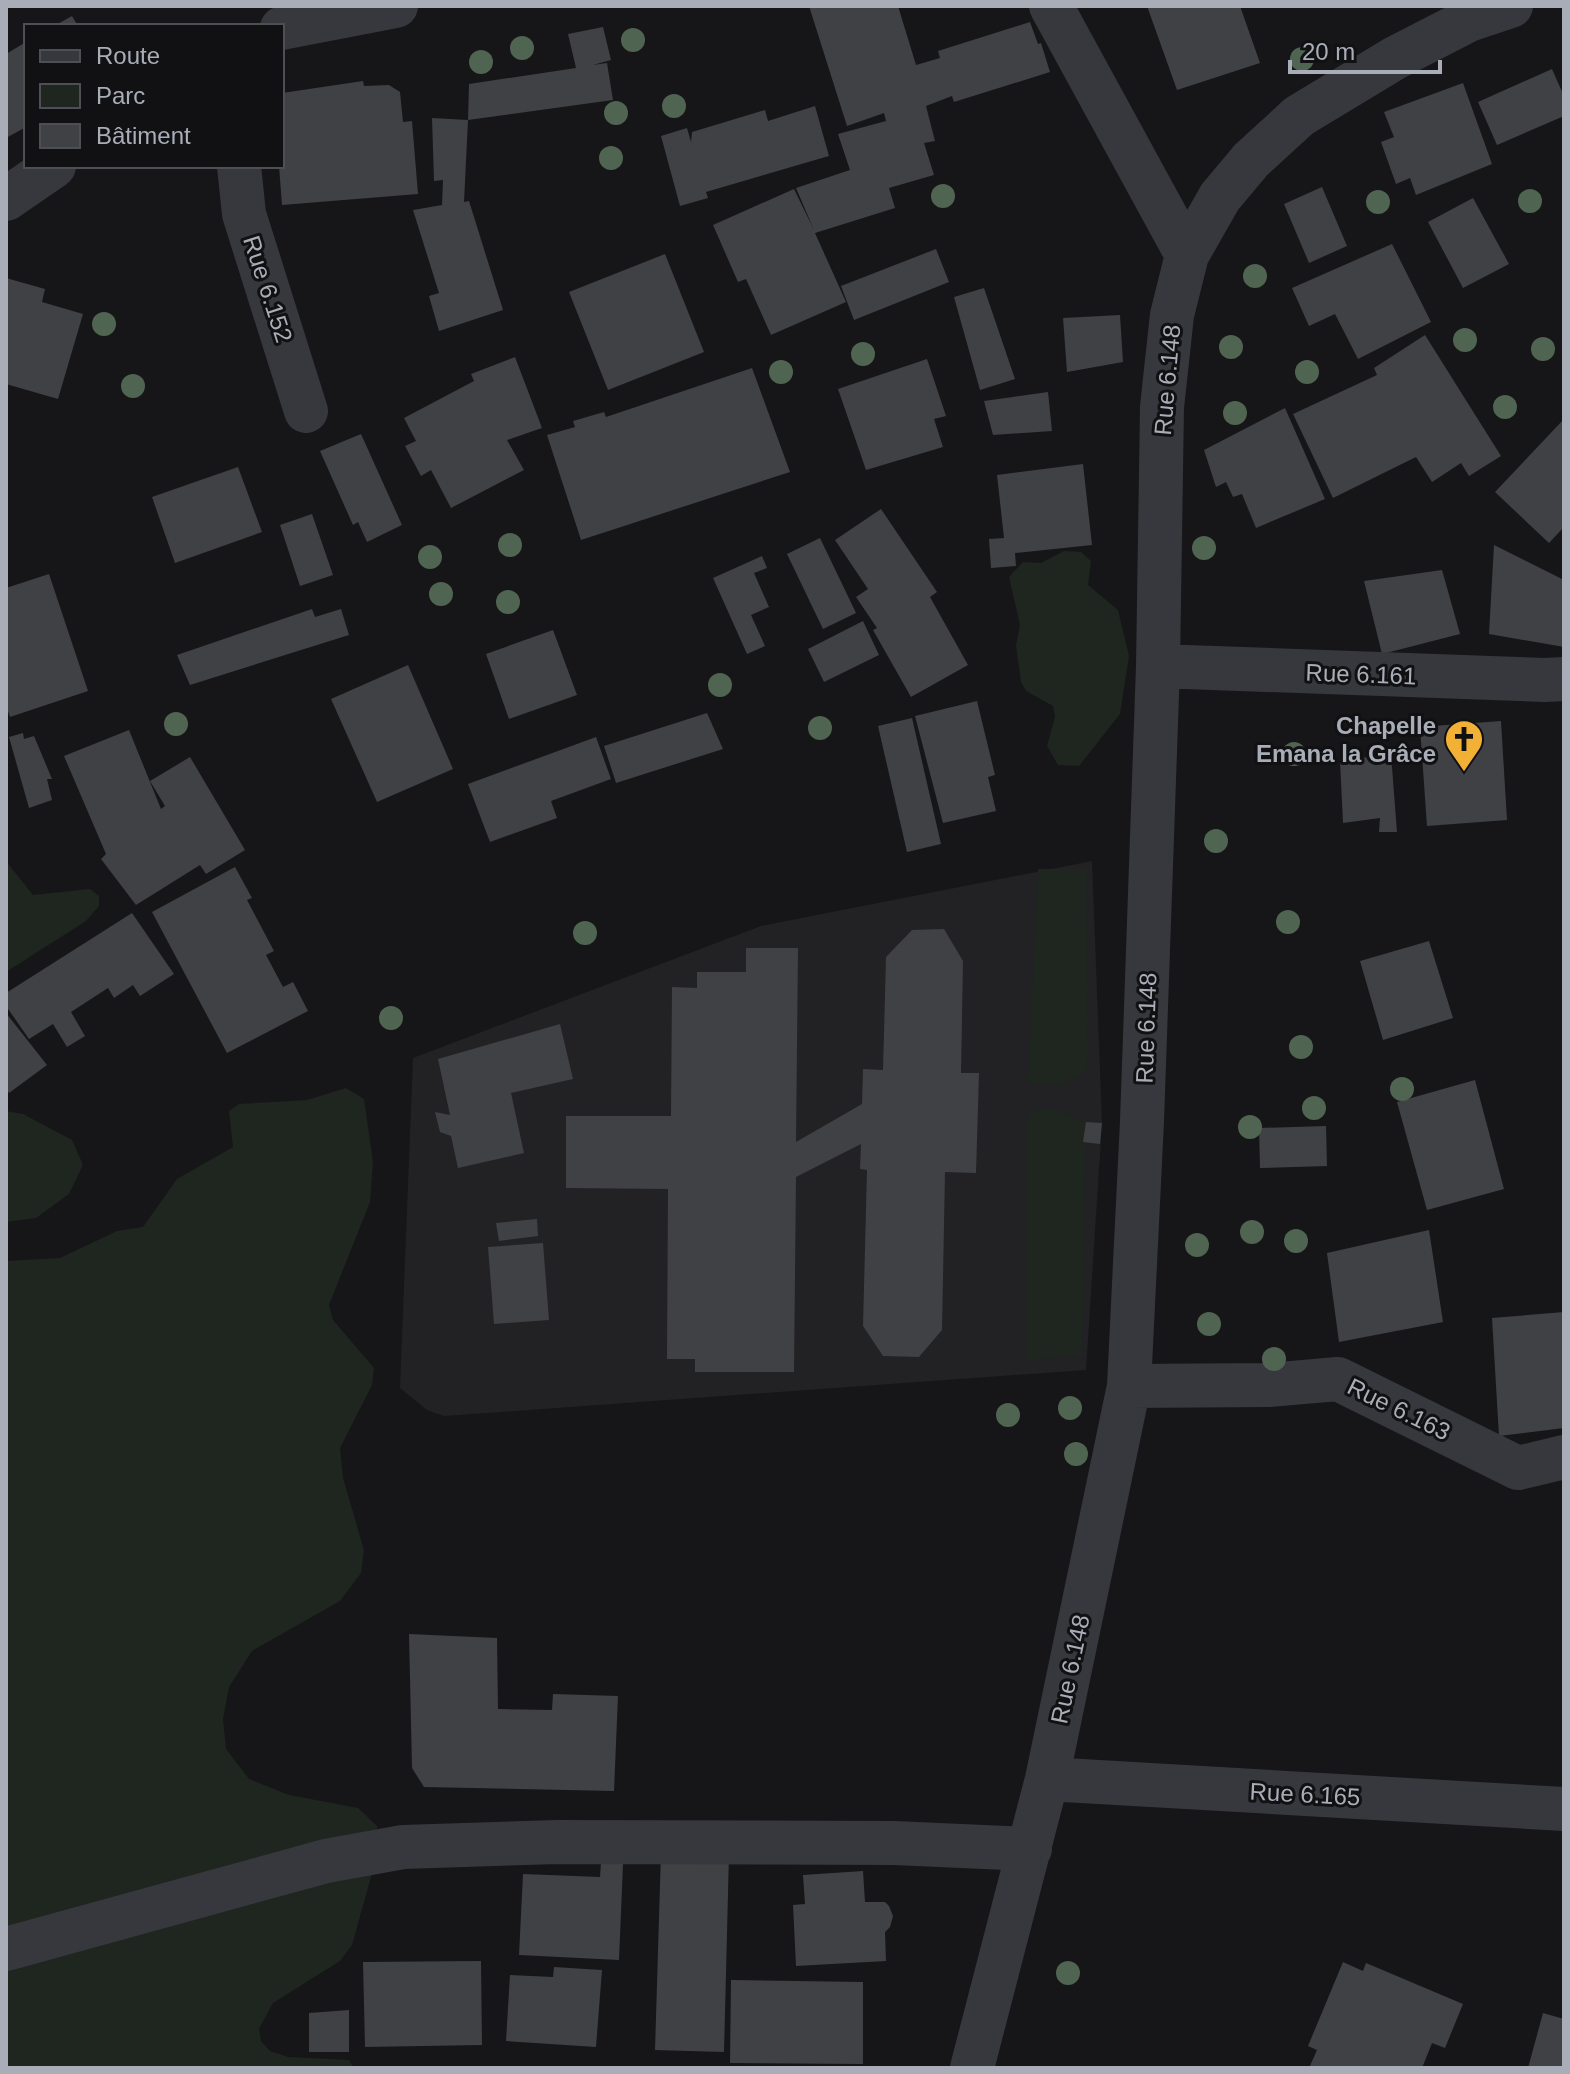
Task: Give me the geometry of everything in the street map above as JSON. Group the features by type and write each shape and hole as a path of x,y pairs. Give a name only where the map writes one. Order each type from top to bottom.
{"street":[{"path":"284,28 396,6"},
{"path":"1051,6 1187,255"},
{"name":"Rue 6.148","path":"972,2068 1047,1779 1129,1386 1141,1168 1158,666 1162,407 1172,315 1187,255 1220,197 1251,160 1299,116 1469,20 1511,6"},
{"path":"6,199 51,168"},
{"name":"Rue 6.152","path":"239,168 244,214 306,411"},
{"name":"Rue 6.161","path":"1158,666 1564,679"},
{"name":"Rue 6.163","path":"1129,1386 1268,1385 1338,1379 1518,1468 1564,1457"},
{"name":"Rue 6.165","path":"1047,1779 1564,1809"},
{"path":"6,1949 326,1861 403,1847 557,1842 894,1843 1030,1849"}],"shaded area":[{"path":"1092,861 1102,1123 1086,1370 444,1416 427,1410 400,1388 413,1058 761,926"}],"green space":[{"path":"1064,551 1081,552 1091,561 1088,585 1118,610 1129,656 1120,714 1079,766 1058,765 1047,746 1055,717 1053,706 1026,691 1021,682 1016,645 1020,625 1009,577 1023,562 1041,563"},
{"path":"6,861 33,895 90,889 99,896 99,906 86,921 6,972"},
{"path":"1038,869 1086,869 1088,1070 1061,1085 1028,1084"},
{"path":"346,1088 364,1099 373,1162 370,1202 329,1305 333,1320 374,1368 372,1385 340,1448 343,1478 364,1550 361,1573 340,1601 252,1651 229,1687 223,1719 226,1749 249,1779 289,1795 358,1808 377,1826 376,1859 352,1945 340,1961 273,2003 259,2029 261,2041 270,2051 288,2057 349,2060 354,2068 6,2068 6,1261 60,1258 117,1231 143,1227 177,1179 233,1147 229,1111 239,1104 307,1100"},
{"path":"1048,1108 1086,1122 1082,1354 1027,1361 1027,1113"},
{"path":"6,1111 23,1114 72,1140 83,1165 69,1194 36,1218 6,1222"}],"building":[{"path":"809,6 898,6 916,65 940,58 938,51 1030,22 1038,44 1041,43 1050,72 954,102 952,96 926,106 935,141 924,143 934,175 889,188 895,208 815,233 846,302 771,335 746,279 738,282 713,225 794,189 814,230 796,188 850,170 838,134 886,121 884,113 847,126"},
{"path":"1147,6 1240,6 1260,63 1177,90"},
{"path":"72,16 77,24 58,24"},
{"path":"603,27 611,60 593,65 607,63 613,100 468,120 469,84 576,68 568,34"},
{"path":"24,43 24,128 6,138 6,54"},
{"path":"1552,69 1564,96 1564,116 1497,145 1478,102"},
{"path":"363,81 364,86 389,85 400,92 403,122 412,121 418,194 282,205 279,168 284,168 284,93"},
{"path":"1463,83 1492,164 1416,195 1410,178 1396,184 1381,142 1394,137 1384,112"},
{"path":"815,106 829,156 706,192 708,198 680,206 661,136 687,128 691,142 692,132 765,110 768,121"},
{"path":"432,118 468,120 464,202 469,201 503,310 439,331 429,296 439,293 413,210 442,205 443,180 434,181"},
{"path":"1322,187 1347,246 1309,263 1284,204"},
{"path":"1473,198 1509,264 1463,288 1428,222"},
{"path":"1392,244 1431,322 1358,359 1335,314 1309,326 1292,288"},
{"path":"936,249 949,282 854,320 841,286"},
{"path":"665,254 704,352 608,390 569,292"},
{"path":"6,278 45,289 42,302 83,314 58,399 6,384"},
{"path":"984,288 1015,379 980,390 954,297"},
{"path":"1120,315 1123,362 1067,372 1063,318"},
{"path":"1425,335 1501,456 1469,476 1461,463 1432,482 1416,457 1333,498 1293,414 1377,375 1374,368"},
{"path":"515,357 542,428 507,440 524,470 451,508 431,470 421,476 405,446 416,441 404,418 474,381 471,374"},
{"path":"927,359 946,416 934,419 943,447 866,470 838,389"},
{"path":"752,368 790,472 581,540 547,435 575,427 573,421 604,412 606,417"},
{"path":"1048,392 1052,431 993,435 984,401"},
{"path":"1285,408 1325,499 1256,528 1242,494 1233,497 1226,482 1216,487 1204,450"},
{"path":"1564,419 1564,527 1549,543 1495,492"},
{"path":"361,434 402,525 367,542 358,522 353,525 320,451"},
{"path":"1083,464 1092,545 1015,553 1016,566 991,568 989,539 1004,538 997,475"},
{"path":"238,467 262,532 175,563 152,497"},
{"path":"881,509 937,592 930,597 968,665 911,697 873,630 877,628 856,597 868,589 835,540"},
{"path":"312,514 333,575 300,586 280,525"},
{"path":"820,538 856,613 823,629 787,554"},
{"path":"1494,545 1564,580 1564,647 1489,634"},
{"path":"762,556 767,568 754,573 769,607 751,615 765,646 747,654 713,578"},
{"path":"1442,570 1460,634 1382,654 1364,581"},
{"path":"49,574 88,691 10,717 6,706 6,588"},
{"path":"312,609 315,617 341,609 349,635 190,685 177,655"},
{"path":"863,621 879,655 824,682 808,649"},
{"path":"553,630 577,695 509,719 486,654"},
{"path":"408,665 453,769 377,802 331,699"},
{"path":"977,701 995,775 988,777 996,811 943,823 915,716"},
{"path":"707,713 723,749 616,783 604,746"},
{"path":"912,718 941,844 907,852 878,726"},
{"name":"Chapelle Emana la Grâce","path":"1501,721 1507,820 1427,826 1420,727"},
{"path":"129,730 161,809 165,806 150,781 190,757 245,850 206,874 200,865 136,905 101,859 106,854 64,756"},
{"path":"23,733 24,739 34,736 52,779 47,779 52,800 29,808 9,737"},
{"path":"596,737 611,779 551,801 557,818 490,842 468,784"},
{"path":"1391,754 1397,832 1379,832 1380,818 1343,823 1340,761"},
{"path":"235,867 252,898 247,900 274,951 266,955 283,987 293,982 308,1011 227,1053 152,912"},
{"path":"132,913 174,974 140,996 133,985 114,998 108,988 71,1012 85,1036 67,1047 53,1024 29,1039 6,1006 6,993"},
{"path":"944,929 963,961 961,1073 979,1073 976,1173 945,1172 942,1330 919,1357 883,1356 863,1326 867,1170 860,1169 861,1144 796,1177 794,1372 695,1372 695,1359 667,1359 668,1189 566,1188 566,1116 671,1116 672,987 697,988 697,972 746,972 746,948 798,948 796,1142 862,1104 863,1069 883,1070 886,957 912,930"},
{"path":"1429,941 1453,1018 1383,1040 1360,961"},
{"path":"6,1013 47,1065 9,1093 6,1088"},
{"path":"560,1024 573,1079 511,1093 524,1153 458,1168 451,1136 440,1132 435,1112 450,1115 438,1059"},
{"path":"1475,1080 1504,1189 1427,1210 1397,1102"},
{"path":"1086,1122 1102,1123 1100,1144 1083,1142"},
{"path":"1326,1126 1327,1166 1260,1168 1259,1128"},
{"path":"537,1219 538,1236 499,1241 496,1223"},
{"path":"1429,1230 1443,1322 1339,1342 1327,1253"},
{"path":"543,1243 549,1320 494,1324 488,1247"},
{"path":"1564,1312 1564,1428 1499,1436 1492,1318"},
{"path":"409,1634 497,1638 498,1709 552,1710 553,1694 618,1696 614,1791 424,1787 412,1768"},
{"path":"661,1852 729,1854 724,2052 655,2050"},
{"path":"601,1863 623,1864 619,1960 519,1955 523,1874 600,1877"},
{"path":"863,1871 865,1902 885,1902 893,1916 885,1932 886,1961 796,1966 793,1905 805,1904 803,1875"},
{"path":"481,1961 482,2045 365,2047 363,1962"},
{"path":"1343,1962 1363,1971 1366,1963 1463,2004 1445,2048 1432,2043 1422,2068 1309,2068 1317,2050 1308,2046"},
{"path":"554,1967 602,1970 596,2047 506,2041 510,1975 553,1977"},
{"path":"731,1980 863,1982 863,2064 730,2063"},
{"path":"349,2010 349,2052 309,2052 309,2013"},
{"path":"1543,2013 1564,2019 1564,2068 1528,2068"}],"place":[{"name":"Chapelle Emana la Grâce","path":"1464,773"}]}
